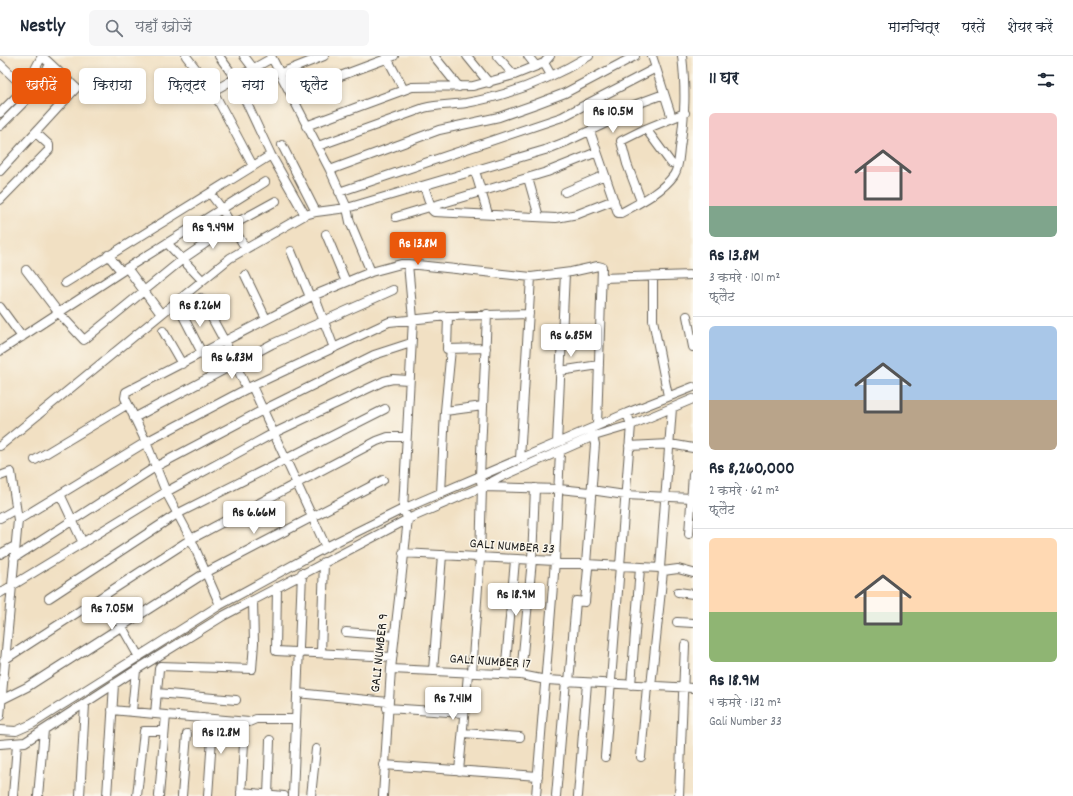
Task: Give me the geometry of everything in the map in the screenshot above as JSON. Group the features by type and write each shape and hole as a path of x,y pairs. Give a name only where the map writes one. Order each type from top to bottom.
{"street":[{"path":"0,171 76,88 42,56 36,68"},
{"path":"186,56 195,68"},
{"path":"219,56 228,68"},
{"path":"244,56 253,68 272,57 286,83"},
{"path":"281,73 324,56"},
{"path":"434,56 459,87"},
{"path":"467,56 489,82"},
{"path":"498,56 514,76"},
{"path":"528,56 551,75"},
{"path":"306,126 404,90 421,86 459,87 514,76 540,65 550,56"},
{"path":"330,170 439,130 499,117 536,104 565,93 635,56"},
{"path":"652,56 672,118"},
{"path":"590,131 604,175 620,213 641,201 668,182 677,168 685,113 686,91 682,56"},
{"path":"342,75 389,57 404,90"},
{"path":"318,146 424,108 437,105 466,103 524,87 586,57"},
{"path":"0,64 12,76"},
{"path":"0,126 36,89 50,64"},
{"path":"339,192 562,117 656,68"},
{"path":"0,446 230,258 305,215 316,212 348,210 545,150 619,117 626,108 664,94"},
{"path":"1,109 12,99"},
{"path":"220,104 253,166"},
{"path":"247,104 271,155 305,215"},
{"path":"296,104 306,126 330,170 348,210 350,222 370,272"},
{"path":"641,201 620,142 646,129 685,113"},
{"path":"646,129 671,163"},
{"path":"0,200 49,150 49,145 36,132"},
{"path":"282,145 316,212"},
{"path":"396,217 528,178 597,152"},
{"path":"65,283 271,155"},
{"path":"475,171 488,214"},
{"path":"565,192 604,175"},
{"path":"528,178 539,217"},
{"path":"0,351 58,312 265,182"},
{"path":"424,186 430,207 434,212 567,217 614,200"},
{"path":"210,193 222,209 246,249"},
{"path":"26,270 58,312 84,340 183,259 232,226 276,201"},
{"path":"326,234 346,282"},
{"path":"167,243 202,280"},
{"path":"291,251 334,348"},
{"path":"108,256 144,290 161,314"},
{"path":"220,605 190,539 166,492 157,466 124,396 126,392 226,342 266,319 312,296 370,272 400,264 531,277 565,273 600,266 602,278 599,365 593,431 595,444 586,564 588,568 585,602 576,601 556,796"},
{"name":"GALI NUMBER 9","path":"383,796 390,669 403,553 405,513 406,437 413,319 408,264"},
{"path":"557,443 565,273"},
{"path":"244,275 266,319"},
{"path":"602,278 693,275"},
{"path":"653,276 653,320 668,396"},
{"path":"519,464 531,277"},
{"path":"134,418 272,344 393,290"},
{"path":"201,298 263,410 326,547"},
{"path":"0,307 22,336"},
{"path":"181,312 202,354"},
{"path":"459,771 464,714 470,673 480,558 482,487 480,476 487,314"},
{"path":"18,520 146,442 250,388 389,322 448,316 529,314"},
{"path":"448,316 447,349 486,348"},
{"path":"687,316 693,347"},
{"path":"162,331 182,364"},
{"path":"14,558 157,466 263,410 374,355 411,342"},
{"path":"441,492 445,411 451,349"},
{"path":"560,372 599,365"},
{"path":"0,593 166,492 274,434 384,381 393,379 409,380"},
{"path":"0,744 17,744 25,742 223,616 324,562 441,492 480,476 535,458 560,452 593,431 629,418 668,396 693,387"},
{"path":"535,458 557,443 629,418 672,408 693,399"},
{"path":"35,460 128,404"},
{"path":"445,411 483,406"},
{"path":"640,757 661,570 672,408"},
{"path":"49,598 178,514 285,458 385,409"},
{"path":"605,757 629,446 629,418"},
{"path":"4,660 190,539 376,440 388,437 406,437"},
{"path":"629,446 670,444 693,448"},
{"path":"536,796 556,561 560,452"},
{"path":"0,730 16,731 32,724 220,605 326,547 405,513 482,487 519,464"},
{"path":"0,476 11,472 18,520 8,617 2,647 4,660 1,677 0,716"},
{"path":"689,534 693,474"},
{"path":"1,700 27,687 205,573 312,515 383,480"},
{"path":"482,487 559,489 589,492 591,490 625,495 692,498"},
{"path":"521,675 532,560 535,488"},
{"path":"60,494 83,543"},
{"path":"0,518 16,509"},
{"path":"0,554 15,546"},
{"name":"GALI NUMBER 33","path":"403,553 556,561 558,564 620,565 661,570 678,570 693,573"},
{"path":"433,671 442,555"},
{"path":"505,674 515,560"},
{"path":"321,653 324,562"},
{"path":"631,685 640,568"},
{"path":"293,796 302,573"},
{"path":"277,587 276,651 392,657"},
{"path":"678,592 693,594"},
{"path":"104,595 138,657"},
{"path":"155,714 158,669 160,666 252,668 254,643 253,600"},
{"path":"0,621 8,617"},
{"path":"677,622 693,623"},
{"path":"346,632 394,636"},
{"path":"679,796 682,687 685,644"},
{"name":"GALI NUMBER 17","path":"390,669 521,675 546,680 611,685 693,688"},
{"path":"132,711 136,670"},
{"path":"578,796 587,683"},
{"path":"107,796 114,684"},
{"path":"157,693 236,700"},
{"path":"297,693 464,714"},
{"path":"80,796 85,704"},
{"path":"112,710 249,722 256,719 296,719"},
{"path":"159,796 166,715"},
{"path":"203,718 202,734 212,738 208,796"},
{"path":"38,796 44,730"},
{"path":"137,796 144,731 164,731"},
{"path":"462,733 520,738"},
{"path":"182,796 187,734"},
{"path":"268,795 270,740"},
{"path":"244,743 241,794 284,796"},
{"path":"13,796 17,744"},
{"path":"311,796 316,749"},
{"path":"384,765 538,776"}]}
